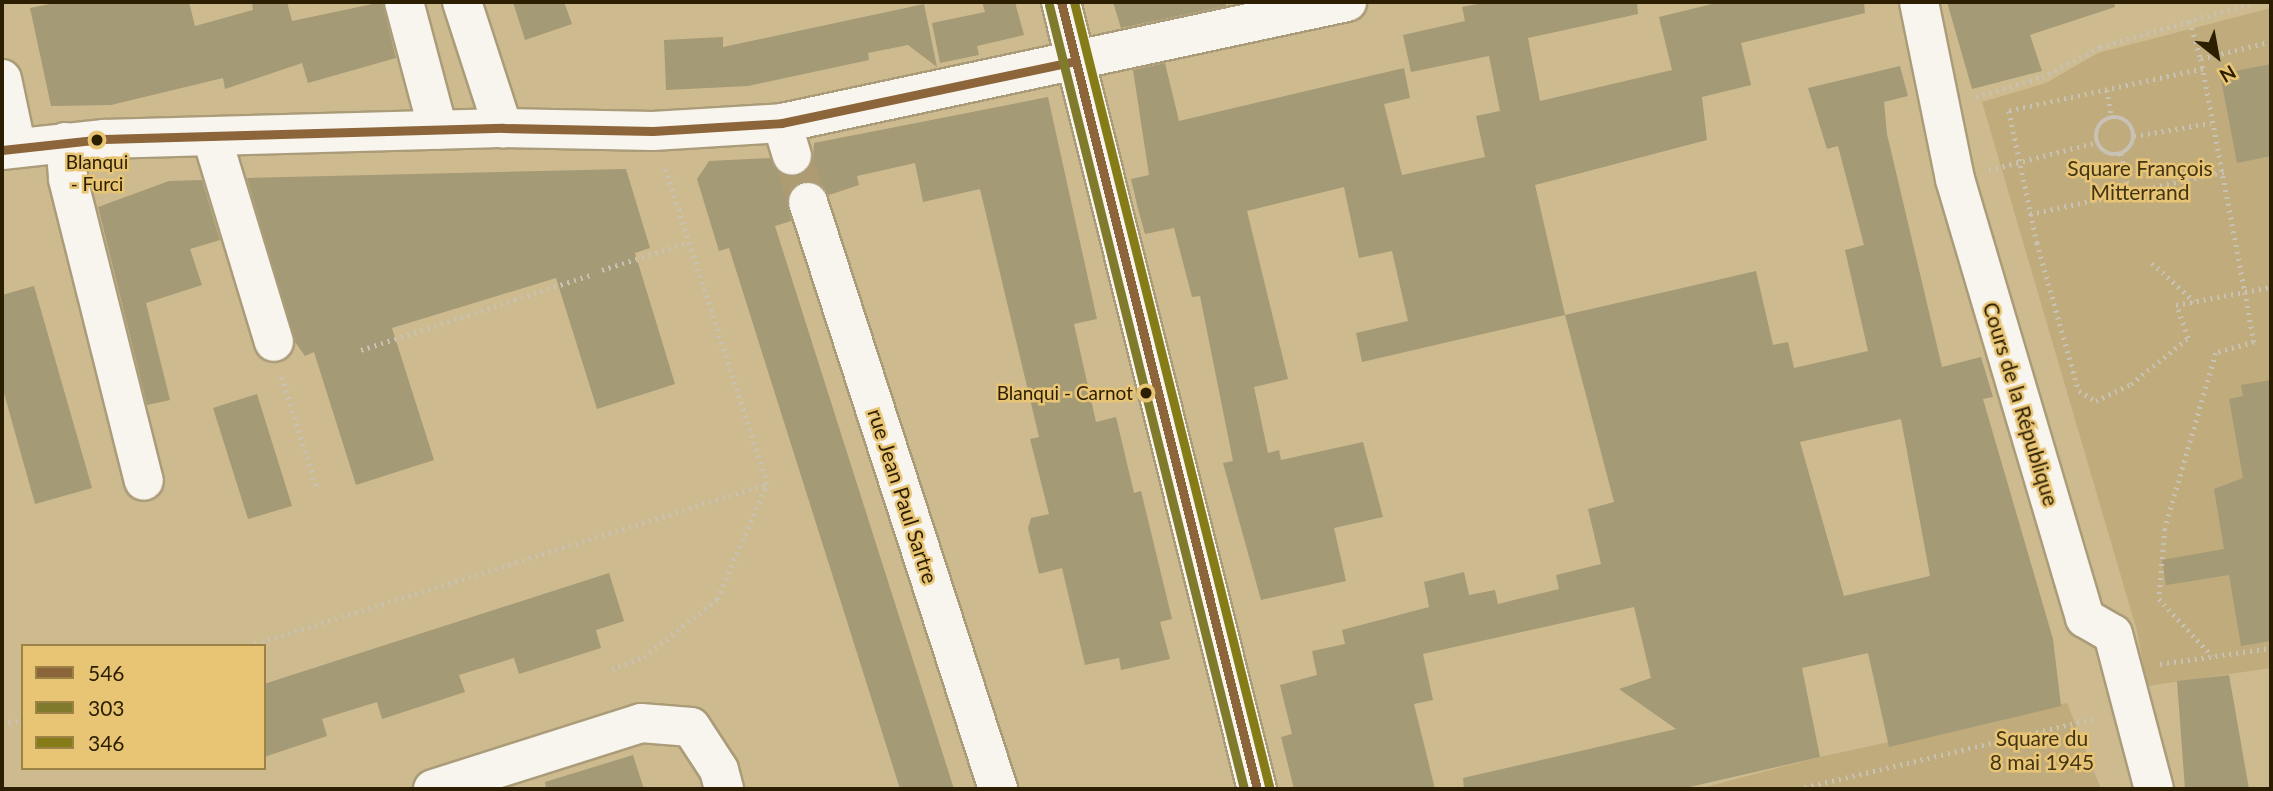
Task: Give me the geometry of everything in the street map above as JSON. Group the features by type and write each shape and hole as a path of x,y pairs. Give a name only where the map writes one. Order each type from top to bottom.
{"street":[{"path":"404,2 438,130"},
{"path":"462,2 503,128"},
{"path":"1061,2 1256,789"},
{"path":"2,79 9,148 65,142 503,128 653,131 787,139 1076,61 1347,2"},
{"name":"Cours de la République","path":"1919,2 1937,109 2085,618 2113,634"},
{"path":"212,138 278,359"},
{"path":"65,142 68,179 144,481"},
{"name":"rue Jean Paul Sartre","path":"808,202 998,789"},
{"path":"2113,634 2124,684 2154,789"},
{"path":"433,789 641,723 691,727 719,769 724,789"}],"path":[{"path":"1937,109 2042,77 2100,47 2256,2"},
{"path":"2190,21 2203,69 2254,342 2216,353 2165,529 2159,599 2212,656"},
{"path":"2201,60 2271,42"},
{"path":"2203,69 2009,111 2029,214 2079,391 2096,401 2131,384 2188,338 2176,305 2271,287"},
{"path":"2107,90 2112,118"},
{"path":"2121,154 2105,153 2097,142 2099,125 2112,118 2127,121 2134,136"},
{"path":"2129,193 2121,154 2134,136 2211,123"},
{"path":"612,669 644,657 717,599 767,484 653,131"},
{"path":"2019,162 2097,142"},
{"path":"2029,214 2223,172"},
{"path":"601,270 689,242"},
{"path":"2152,263 2194,301"},
{"path":"361,350 593,274"},
{"path":"278,359 317,488"},
{"path":"254,644 767,484"},
{"path":"2113,634 2143,666 2271,648"},
{"path":"1798,789 2096,719 2124,684"},
{"path":"2,725 21,719"}],"green space":[{"name":"Square François Mitterrand","path":"2271,8 2271,668 2147,686 2137,631 1982,102 2046,83 2098,53"},
{"name":"Square du 8 mai 1945","path":"2067,703 2101,789 1698,789 1820,757"}],"building":[{"path":"60,2 189,2 195,26 253,10 252,2 287,2 292,21 382,2 396,58 308,83 302,63 225,89 223,78 111,105 51,106 30,8"},
{"path":"513,2 564,2 572,24 525,40"},
{"path":"982,2 1015,2 1024,35 977,46 979,55 940,63 932,23 985,12"},
{"path":"1113,2 1225,2 1226,6 1121,28"},
{"path":"1488,2 1637,2 1638,14 1528,38 1540,101 1672,70 1659,17 1720,2 1864,2 1865,13 1741,43 1751,85 1702,97 1707,140 1535,185 1565,315 1362,362 1356,333 1408,321 1392,251 1359,258 1344,187 1247,211 1288,379 1254,387 1268,453 1279,450 1281,460 1363,442 1383,517 1334,528 1346,581 1261,600 1223,463 1233,461 1200,296 1192,297 1174,228 1145,234 1138,209 1131,179 1149,175 1133,70 1165,63 1179,121 1404,68 1410,98 1384,104 1402,175 1485,157 1476,116 1500,111 1489,56 1411,72 1403,35 1465,21 1462,7"},
{"path":"1947,2 2114,2 2115,7 2030,35 2042,71 1972,89"},
{"path":"924,4 937,67 908,45 868,53 869,60 748,86 666,90 664,40 723,37 723,47"},
{"path":"2271,64 2271,156 2237,163 2220,74"},
{"path":"1900,66 1908,96 1884,102 1887,134 1942,367 1981,357 1993,397 1983,399 2053,639 2061,706 1889,747 1868,653 1802,668 1820,757 1681,789 1464,789 1463,778 1676,729 1619,689 1651,678 1634,607 1423,654 1433,700 1414,704 1435,789 1294,789 1281,737 1292,734 1280,685 1317,675 1312,651 1345,644 1342,630 1429,607 1424,582 1464,572 1469,595 1495,590 1498,604 1559,589 1556,575 1601,564 1588,509 1614,502 1565,315 1756,271 1773,345 1788,342 1794,368 1868,351 1845,250 1864,245 1838,146 1827,149 1808,88","holes":["1901,419 1930,576 1844,596 1800,442"]},
{"path":"1048,97 1097,319 1074,324 1096,422 1116,417 1134,493 1141,491 1172,619 1160,622 1170,659 1121,670 1119,658 1085,665 1062,568 1039,574 1028,528 1031,518 1049,514 1030,439 1039,437 980,189 923,202 915,163 857,176 859,185 829,195 822,185 802,181 787,197 791,221 775,226 954,789 900,789 729,248 719,251 697,179 709,161 770,158 778,171 798,176 813,160 814,143"},
{"path":"626,169 650,248 635,253 675,384 597,409 556,278 392,328 434,460 356,485 314,352 305,356 295,342 247,178"},
{"path":"202,180 220,240 190,249 202,285 146,303 170,400 147,405 98,207 169,181"},
{"path":"34,286 92,488 35,504 2,386 2,295"},
{"path":"2271,380 2271,641 2241,646 2229,575 2166,585 2162,560 2224,549 2214,489 2243,478 2229,399 2243,396 2241,385"},
{"path":"257,394 292,506 248,519 213,408"},
{"path":"609,573 624,621 596,630 601,648 519,674 514,658 459,675 465,692 382,719 377,702 322,719 327,736 266,756 266,683"},
{"path":"2229,675 2249,789 2185,789 2177,681"},
{"path":"633,755 644,789 546,789 545,782"}],"tunnel":[{"path":"792,155 808,202"}],"transit line":[{"name":"546","path":"1061,2 1257,789"},
{"name":"346","path":"1074,2 1269,786"},
{"name":"303","path":"1049,5 1244,789"},
{"name":"546","path":"2,150 104,139 503,128 653,131 782,123 1076,61"}],"place":[{"name":"Blanqui - Furci","path":"97,140"},
{"name":"Blanqui - Carnot","path":"1146,393"}]}
